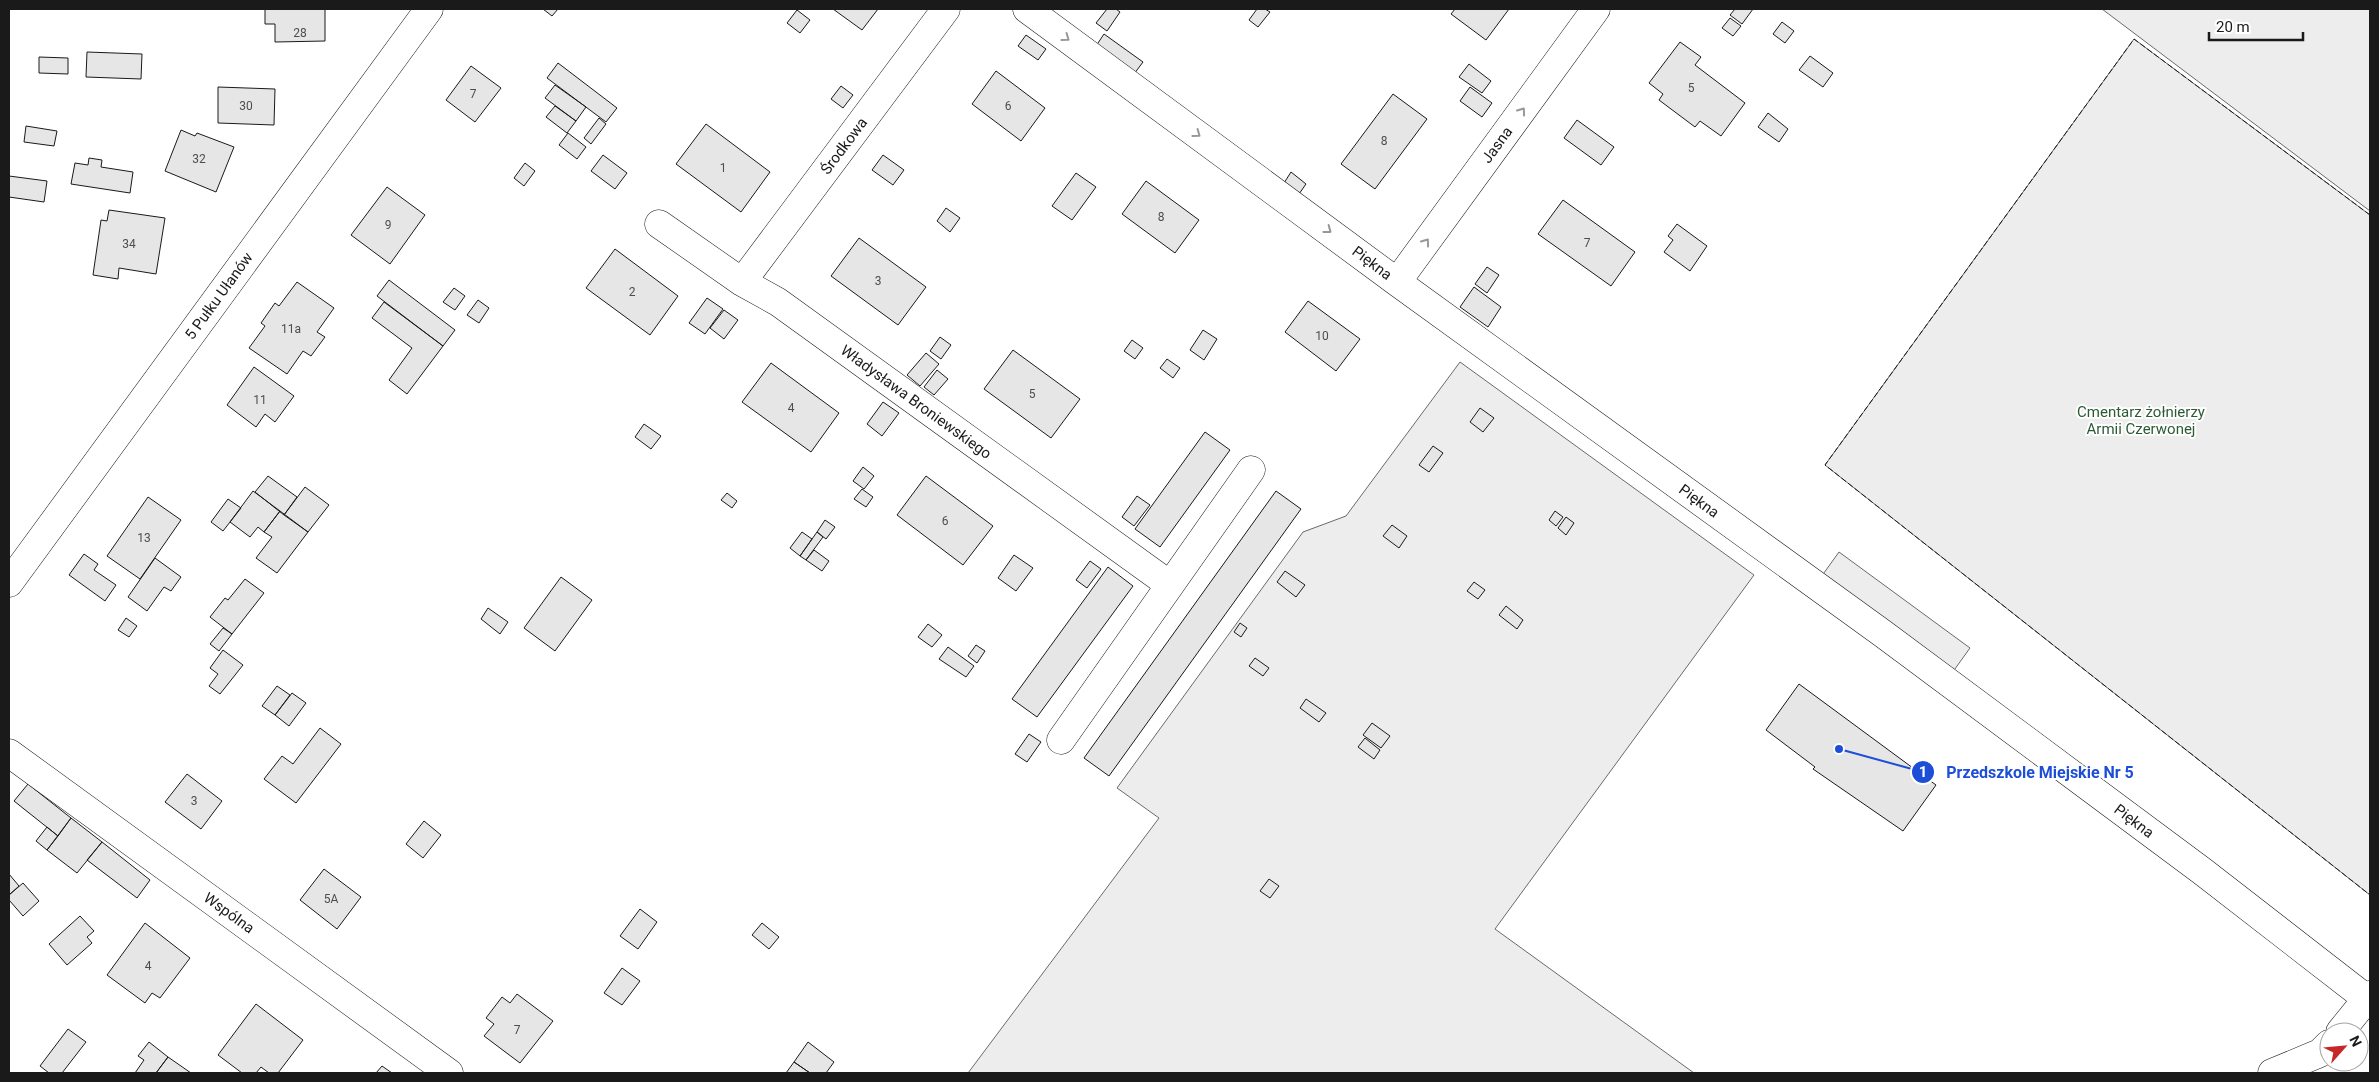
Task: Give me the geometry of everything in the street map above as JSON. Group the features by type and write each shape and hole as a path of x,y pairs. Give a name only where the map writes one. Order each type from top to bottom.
{"street":[{"name":"5 Pułku Ułanów","path":"9,583 429,9"},
{"name":"Środkowa","path":"742,282 946,9"},
{"name":"Piękna","path":"1027,9 1397,282 1882,633 2369,997"},
{"name":"Jasna","path":"1397,282 1596,9"},
{"name":"Władysława Broniewskiego","path":"659,224 742,282 778,302 1170,585"},
{"path":"1061,740 1251,470"},
{"name":"Wspólna","path":"9,753 449,1073"},
{"path":"2348,1022 2369,997"},
{"path":"2272,1073 2319,1053"}],"shaded area":[{"path":"2102,9 2370,9 2370,211"},
{"name":"Cmentarz żołnierzy Armii Czerwonej","path":"2134,39 2370,215 2370,895 1825,465"},
{"path":"1460,362 1754,575 1495,929 1694,1073 968,1073 1159,818 1117,788 1303,532 1346,516"},
{"path":"1839,552 1970,648 1952,673 1821,577"}],"building":[{"path":"265,9 325,9 325,41 275,42 275,24 265,24"},
{"path":"543,9 558,9 552,16"},
{"path":"833,9 878,9 862,30"},
{"path":"1107,9 1116,9 1120,12 1107,31 1096,23"},
{"path":"1257,9 1265,9 1270,12 1258,27 1249,20"},
{"path":"1455,9 1509,9 1486,40 1451,14"},
{"path":"1735,9 1753,9 1742,24 1730,15"},
{"path":"797,10 810,20 800,33 787,23"},
{"path":"1730,18 1741,26 1733,36 1722,28"},
{"path":"1782,22 1794,31 1785,43 1773,34"},
{"path":"1104,34 1143,62 1134,74 1096,46"},
{"path":"1026,35 1046,49 1038,60 1018,46"},
{"path":"1680,42 1701,57 1695,65 1745,103 1721,136 1700,121 1695,127 1659,100 1663,94 1649,83"},
{"path":"87,52 142,54 141,79 86,77"},
{"path":"1810,56 1833,73 1823,87 1799,70"},
{"path":"39,57 68,58 68,74 39,73"},
{"path":"558,63 617,108 606,122 547,78"},
{"path":"1469,64 1491,81 1482,93 1459,77"},
{"path":"471,66 501,88 475,122 446,100"},
{"path":"996,71 1045,108 1021,141 972,104"},
{"path":"555,85 586,107 576,121 545,98"},
{"path":"841,86 853,95 843,108 831,99"},
{"path":"218,87 275,89 274,125 218,123"},
{"path":"1470,87 1492,103 1482,117 1460,101"},
{"path":"1393,94 1427,119 1375,189 1341,164"},
{"path":"555,106 576,121 567,133 546,117"},
{"path":"1768,113 1788,129 1779,142 1758,127"},
{"path":"599,118 606,124 591,144 584,138"},
{"path":"1577,120 1614,147 1601,165 1564,138"},
{"path":"706,124 770,172 741,212 676,164"},
{"path":"26,126 57,131 54,146 24,142"},
{"path":"181,130 195,136 197,133 234,147 216,192 165,171"},
{"path":"568,133 586,147 577,159 559,145"},
{"path":"603,155 627,173 615,189 591,171"},
{"path":"883,155 904,170 893,185 872,170"},
{"path":"89,158 102,160 101,167 133,172 130,193 71,184 75,163 88,165"},
{"path":"525,163 535,171 524,186 514,178"},
{"path":"1291,172 1306,184 1299,194 1284,183"},
{"path":"1076,173 1096,187 1072,220 1052,206"},
{"path":"9,176 47,181 44,202 9,197"},
{"path":"1146,181 1199,220 1175,253 1122,214"},
{"path":"387,187 425,215 390,264 351,235"},
{"path":"1563,200 1635,252 1611,286 1538,234"},
{"path":"946,208 960,218 950,232 937,221"},
{"path":"109,210 165,218 156,274 119,268 118,279 93,275 101,220 107,221"},
{"path":"1677,224 1707,246 1690,271 1664,252 1673,240 1668,236"},
{"path":"859,238 926,287 898,325 831,276"},
{"path":"615,249 678,296 650,335 586,288"},
{"path":"1487,267 1499,275 1487,293 1475,284"},
{"path":"389,280 455,330 443,346 377,296"},
{"path":"297,282 334,308 317,332 325,337 311,356 303,351 287,374 249,348 265,326 261,323 275,303 279,306"},
{"path":"1474,287 1501,307 1488,327 1460,307"},
{"path":"454,288 465,296 455,310 443,302"},
{"path":"707,298 723,309 705,334 689,323"},
{"path":"478,300 489,308 479,323 467,315"},
{"path":"1308,301 1360,339 1336,371 1285,332"},
{"path":"384,302 443,346 407,394 389,380 412,348 372,318"},
{"path":"724,310 738,320 724,339 710,328"},
{"path":"1203,330 1217,339 1204,360 1190,350"},
{"path":"940,337 951,345 941,359 930,351"},
{"path":"1132,340 1143,348 1135,359 1124,351"},
{"path":"1013,350 1080,399 1051,438 984,389"},
{"path":"926,353 939,364 920,386 907,375"},
{"path":"1167,359 1180,368 1173,378 1160,368"},
{"path":"771,363 839,413 811,452 742,402"},
{"path":"254,367 294,396 275,422 265,414 256,427 227,405"},
{"path":"937,370 948,379 934,395 924,387"},
{"path":"883,402 899,413 882,436 867,424"},
{"path":"1480,408 1494,418 1483,432 1470,422"},
{"path":"644,424 661,436 651,449 635,437"},
{"path":"1205,432 1230,450 1160,547 1135,529"},
{"path":"1433,446 1443,453 1429,472 1419,465"},
{"path":"863,467 874,476 864,489 853,481"},
{"path":"268,476 297,497 284,515 255,492"},
{"path":"926,476 993,526 963,565 897,515"},
{"path":"305,487 329,505 308,532 284,515"},
{"path":"862,489 873,497 866,507 854,499"},
{"path":"253,491 280,511 264,532 258,527 250,537 230,522"},
{"path":"1276,491 1301,509 1109,776 1084,758"},
{"path":"727,493 737,501 732,508 721,500"},
{"path":"1137,496 1150,505 1134,526 1122,517"},
{"path":"148,497 181,520 140,579 107,556"},
{"path":"228,499 241,508 223,531 211,522"},
{"path":"280,511 308,532 277,573 256,558 272,537 264,532"},
{"path":"1555,511 1563,517 1556,526 1549,520"},
{"path":"1566,517 1574,523 1566,535 1558,528"},
{"path":"825,520 835,527 826,539 817,532"},
{"path":"1392,525 1407,536 1399,548 1383,536"},
{"path":"802,532 812,539 800,556 790,548"},
{"path":"817,532 823,537 806,560 800,556"},
{"path":"814,550 829,561 822,571 806,560"},
{"path":"84,554 98,564 94,570 116,585 105,601 69,575"},
{"path":"1014,555 1033,568 1016,591 998,578"},
{"path":"155,558 181,577 171,591 164,587 147,611 128,597"},
{"path":"1090,561 1101,569 1087,588 1076,580"},
{"path":"1108,567 1133,586 1037,717 1012,699"},
{"path":"1285,571 1305,585 1296,597 1277,582"},
{"path":"561,577 592,600 555,651 524,628"},
{"path":"245,579 264,593 232,634 210,617 225,598 228,600"},
{"path":"1474,582 1485,590 1478,599 1467,591"},
{"path":"1506,606 1523,620 1517,629 1499,615"},
{"path":"488,608 508,622 500,634 481,619"},
{"path":"126,618 137,626 129,637 118,630"},
{"path":"1240,623 1247,628 1241,637 1234,632"},
{"path":"928,624 942,635 932,647 918,637"},
{"path":"223,628 232,634 219,651 210,644"},
{"path":"976,645 985,651 977,663 968,656"},
{"path":"948,647 974,666 966,677 939,659"},
{"path":"223,650 243,665 220,694 209,686 218,674 210,668"},
{"path":"1255,658 1269,668 1263,676 1249,666"},
{"path":"1799,684 1936,785 1903,831 1813,769 1815,767 1766,730"},
{"path":"277,686 290,695 275,715 262,706"},
{"path":"292,693 306,703 289,726 275,715"},
{"path":"1306,699 1326,713 1319,722 1300,708"},
{"path":"1372,723 1390,736 1381,748 1363,735"},
{"path":"320,728 341,744 296,803 264,779 282,756 293,764"},
{"path":"1029,734 1041,742 1027,762 1015,754"},
{"path":"1365,738 1380,750 1374,759 1358,747"},
{"path":"187,774 222,801 201,829 165,802"},
{"path":"28,784 71,818 58,836 14,801"},
{"path":"71,818 102,842 77,873 47,850"},
{"path":"424,821 441,835 423,858 406,844"},
{"path":"47,827 58,836 47,850 36,841"},
{"path":"102,842 150,880 137,898 87,860"},
{"path":"324,869 361,897 337,929 300,900"},
{"path":"9,874 19,886 9,895"},
{"path":"1269,879 1279,886 1270,898 1260,891"},
{"path":"23,883 39,901 23,916 9,900 9,895"},
{"path":"640,909 657,922 638,949 620,936"},
{"path":"80,916 94,931 87,937 92,943 67,965 49,944"},
{"path":"145,923 190,958 160,998 152,993 145,1003 107,975"},
{"path":"762,923 779,937 769,949 752,935"},
{"path":"622,968 640,981 622,1005 604,993"},
{"path":"517,994 553,1021 520,1063 484,1036 494,1024 486,1018 502,997 510,1003"},
{"path":"256,1004 303,1040 278,1073 269,1073 261,1067 256,1073 242,1073 218,1055"},
{"path":"68,1029 86,1042 62,1073 49,1073 40,1066"},
{"path":"149,1042 168,1057 156,1073 135,1073 144,1060 138,1056"},
{"path":"808,1042 834,1062 826,1073 810,1073 794,1062"},
{"path":"168,1057 191,1073 156,1073"},
{"path":"794,1062 810,1073 786,1073"},
{"path":"382,1066 392,1073 376,1073"}],"fence":[{"path":"2370,215 2134,39 1825,465 2370,895"}],"place":[{"name":"Przedszkole Miejskie Nr 5","path":"1839,749"}]}
